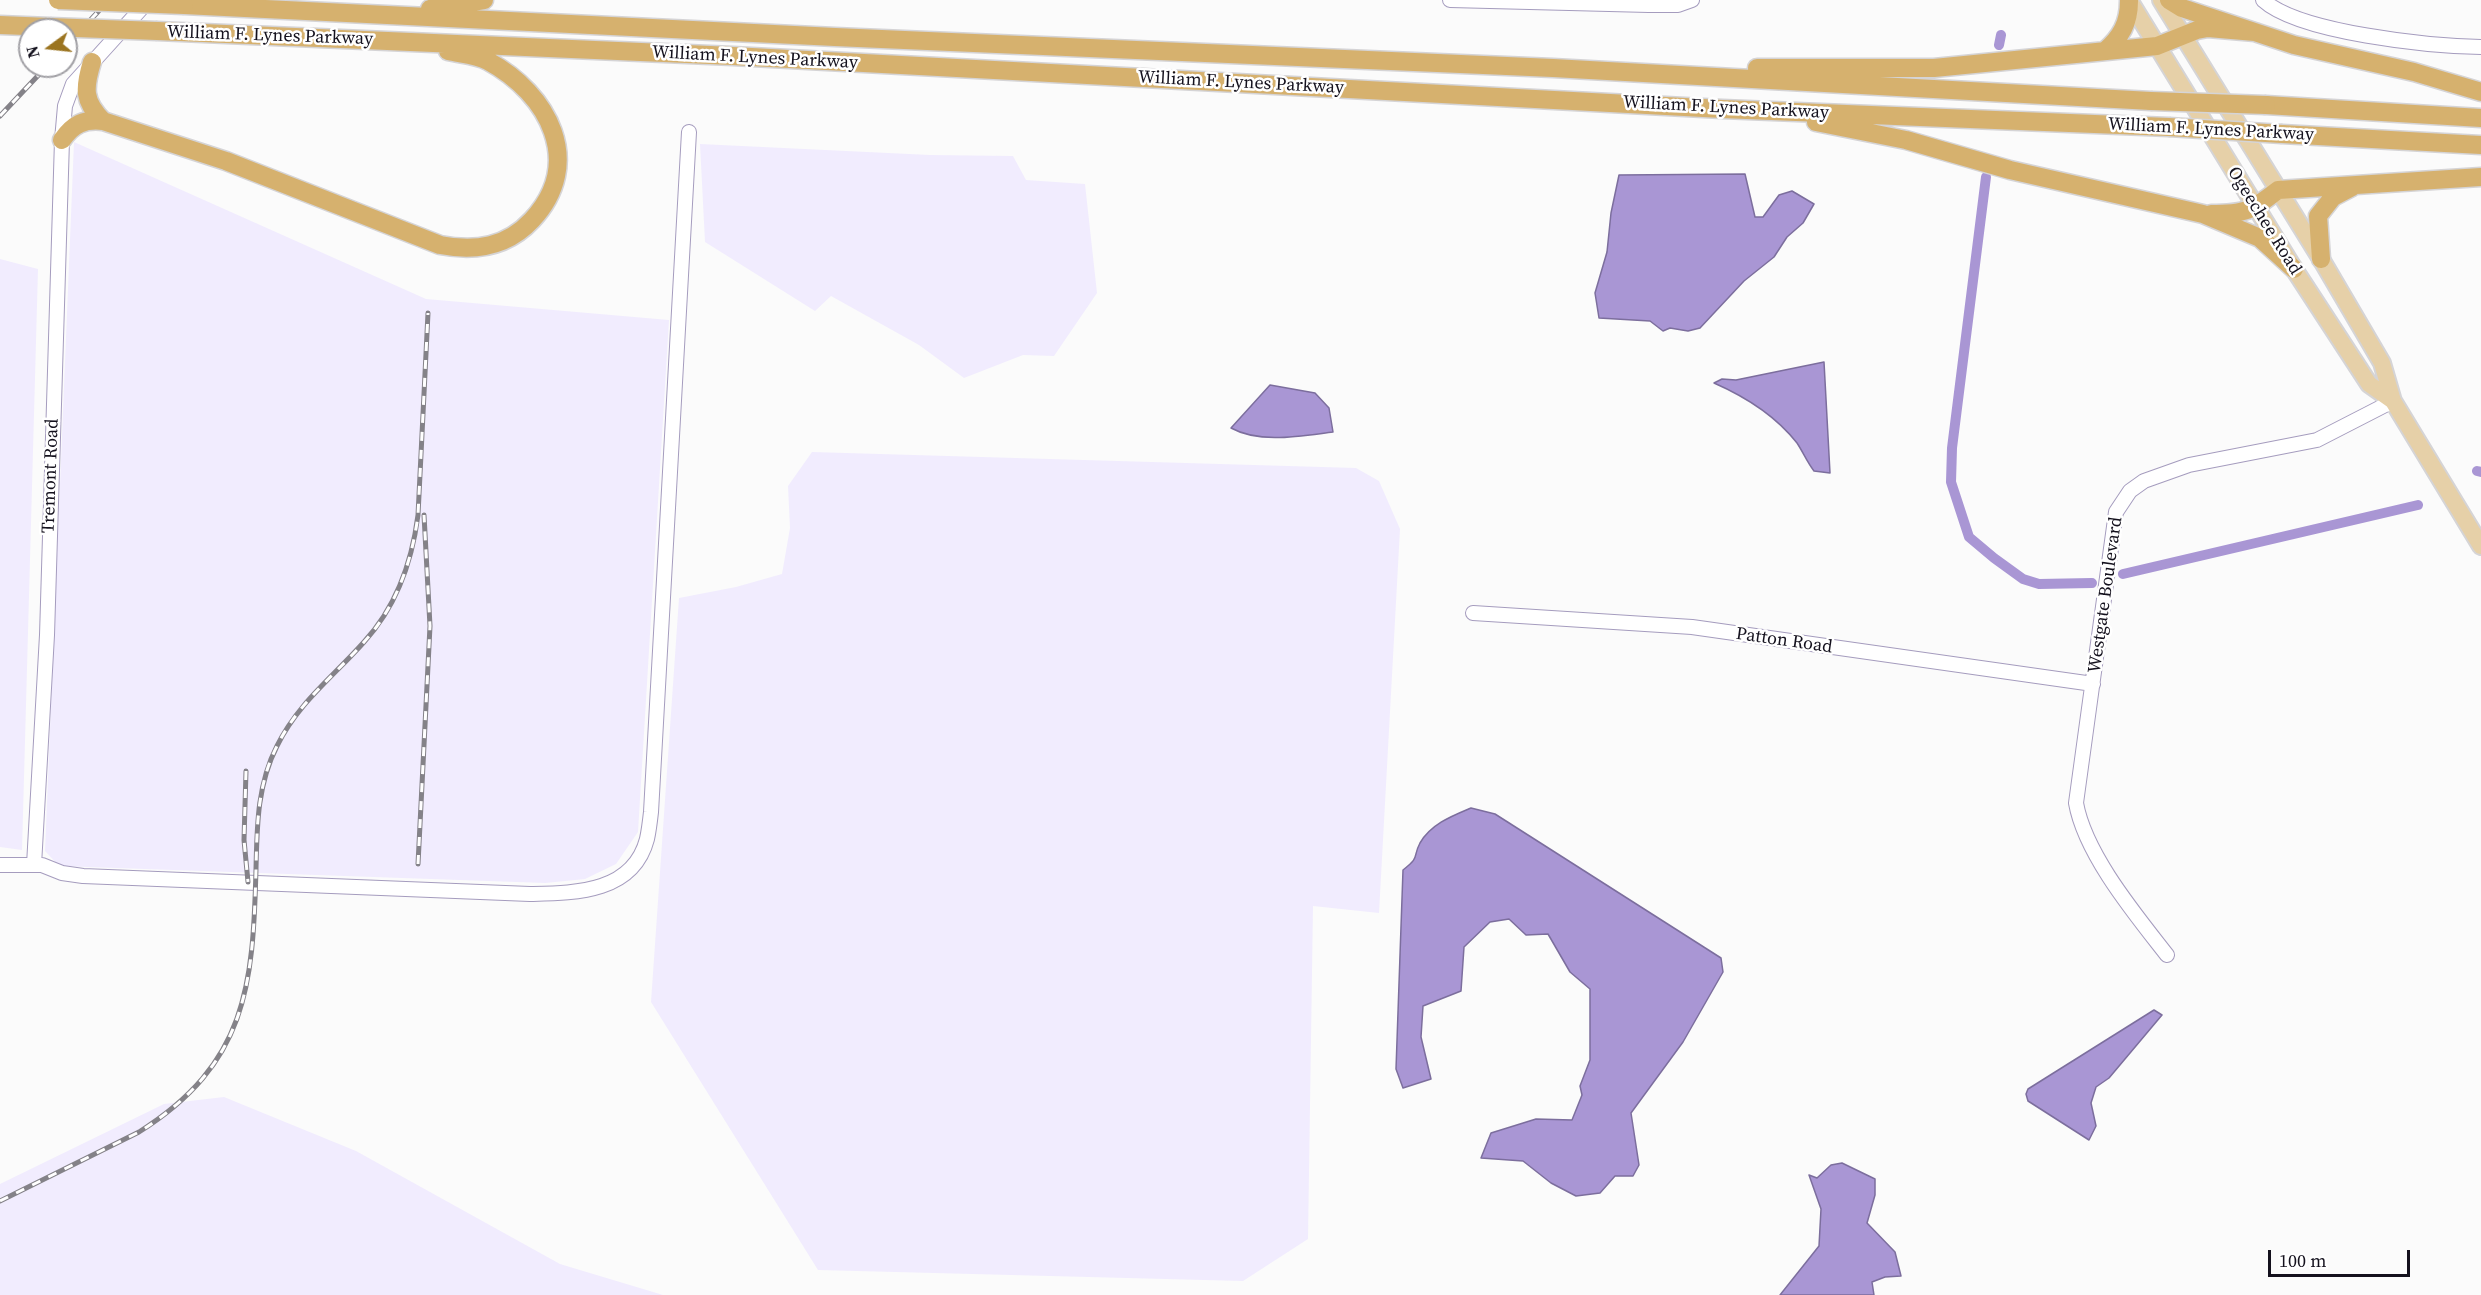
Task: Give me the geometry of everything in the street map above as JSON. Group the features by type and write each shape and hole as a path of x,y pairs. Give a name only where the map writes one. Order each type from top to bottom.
{"highway":[{"name":"William F. Lynes Parkway","path":"58,0 1553,68 2481,118"},
{"path":"396,15 484,0"},
{"path":"2105,51 2123,32 2129,14 2129,0"},
{"path":"2169,0 2182,8 2294,45 2414,72 2481,92"},
{"name":"William F. Lynes Parkway","path":"0,25 412,41 1722,109 2169,127 2481,145"},
{"path":"1553,68 1934,68 2157,46 2208,28 2255,32"},
{"path":"62,140 78,123 89,119 103,121 226,161 440,245 460,249 477,248 495,245 511,238 543,208 554,189 559,164 551,123 539,103 521,85 488,61 412,41"},
{"path":"92,62 86,81 86,91 90,108 103,121"},
{"path":"1722,109 1820,122 1906,140 2010,170 2203,214 2260,238 2294,269"},
{"path":"2203,214 2239,214 2256,207 2278,189 2481,177"},
{"path":"2321,259 2319,216 2333,197 2356,185"}],"main road":[{"name":"Ogeechee Road","path":"2129,0 2294,269 2369,384 2393,400"},
{"name":"Ogeechee Road","path":"2161,0 2321,259 2382,363 2393,400 2481,546"}],"street":[{"name":"Tremont Road","path":"34,865 47,635 62,140 65,106 73,84 148,0"},
{"path":"1450,0 1649,2 1678,5 1692,0"},
{"path":"2263,0 2273,8 2291,16 2351,32 2422,43 2481,47"},
{"path":"0,865 42,865 62,873 84,876 530,894 576,893 599,888 628,871 646,841 651,812 689,132"},
{"name":"Westgate Boulevard","path":"2167,955 2096,855 2079,823 2076,803 2116,512 2130,491 2144,481 2188,465 2317,440 2393,400"},
{"name":"Patton Road","path":"1473,613 1692,627 2093,684"}],"shaded area":[{"path":"74,142 426,299 669,320 638,832 616,864 585,879 545,883 59,866 45,851"},
{"path":"700,144 930,155 1013,156 1026,180 1085,184 1097,293 1054,356 1023,355 964,378 919,345 831,296 815,311 705,242"},
{"path":"1745,174 1755,217 1763,217 1779,195 1792,191 1814,204 1803,223 1787,237 1774,257 1744,281 1700,328 1688,331 1670,328 1663,331 1650,321 1599,318 1595,293 1607,252 1611,213 1619,175"},
{"path":"0,259 38,269 22,850 0,847"},
{"path":"1824,362 1830,473 1814,471 1797,443 1770,415 1737,394 1714,383 1722,379 1736,380"},
{"path":"1270,385 1315,393 1329,408 1333,432 1281,438 1255,436 1231,428"},
{"path":"812,452 1356,468 1379,481 1400,529 1379,913 1313,906 1308,1239 1243,1281 818,1270 651,1002 679,598 736,587 782,574 790,528 788,486"},
{"path":"1471,808 1495,814 1721,958 1723,972 1683,1042 1631,1113 1639,1165 1633,1176 1615,1176 1600,1193 1576,1196 1551,1183 1523,1161 1481,1158 1491,1133 1536,1119 1572,1120 1582,1095 1580,1086 1590,1060 1590,989 1570,972 1548,934 1526,935 1509,919 1490,922 1464,947 1461,991 1423,1006 1421,1037 1431,1079 1403,1088 1396,1069 1403,870 1414,859 1420,843 1430,831 1442,821"},
{"path":"2154,1010 2162,1015 2109,1078 2096,1087 2091,1103 2096,1126 2089,1140 2028,1101 2026,1094 2028,1089"},
{"path":"224,1097 356,1151 560,1264 663,1295 0,1295 0,1184 164,1104"},
{"path":"1842,1163 1875,1179 1875,1195 1867,1223 1895,1252 1901,1276 1885,1277 1872,1282 1874,1295 1780,1295 1819,1246 1821,1209 1809,1175 1817,1178 1831,1165"}],"waterway":[{"path":"1999,45 2001,35"},
{"path":"1986,177 1952,448 1951,482 1969,537 2023,579 2039,584 2092,583"},
{"path":"2477,471 2481,472"},
{"path":"2123,574 2418,505"}],"railway":[{"path":"78,33 109,0"},
{"path":"0,116 36,78"},
{"path":"0,1201 139,1132 175,1106 202,1079 223,1050 237,1019 252,950 259,806 270,761 295,717 364,642 385,614 401,583 412,550 418,515 428,313"},
{"path":"418,864 430,626 424,515"},
{"path":"246,771 244,840 248,882"}]}
